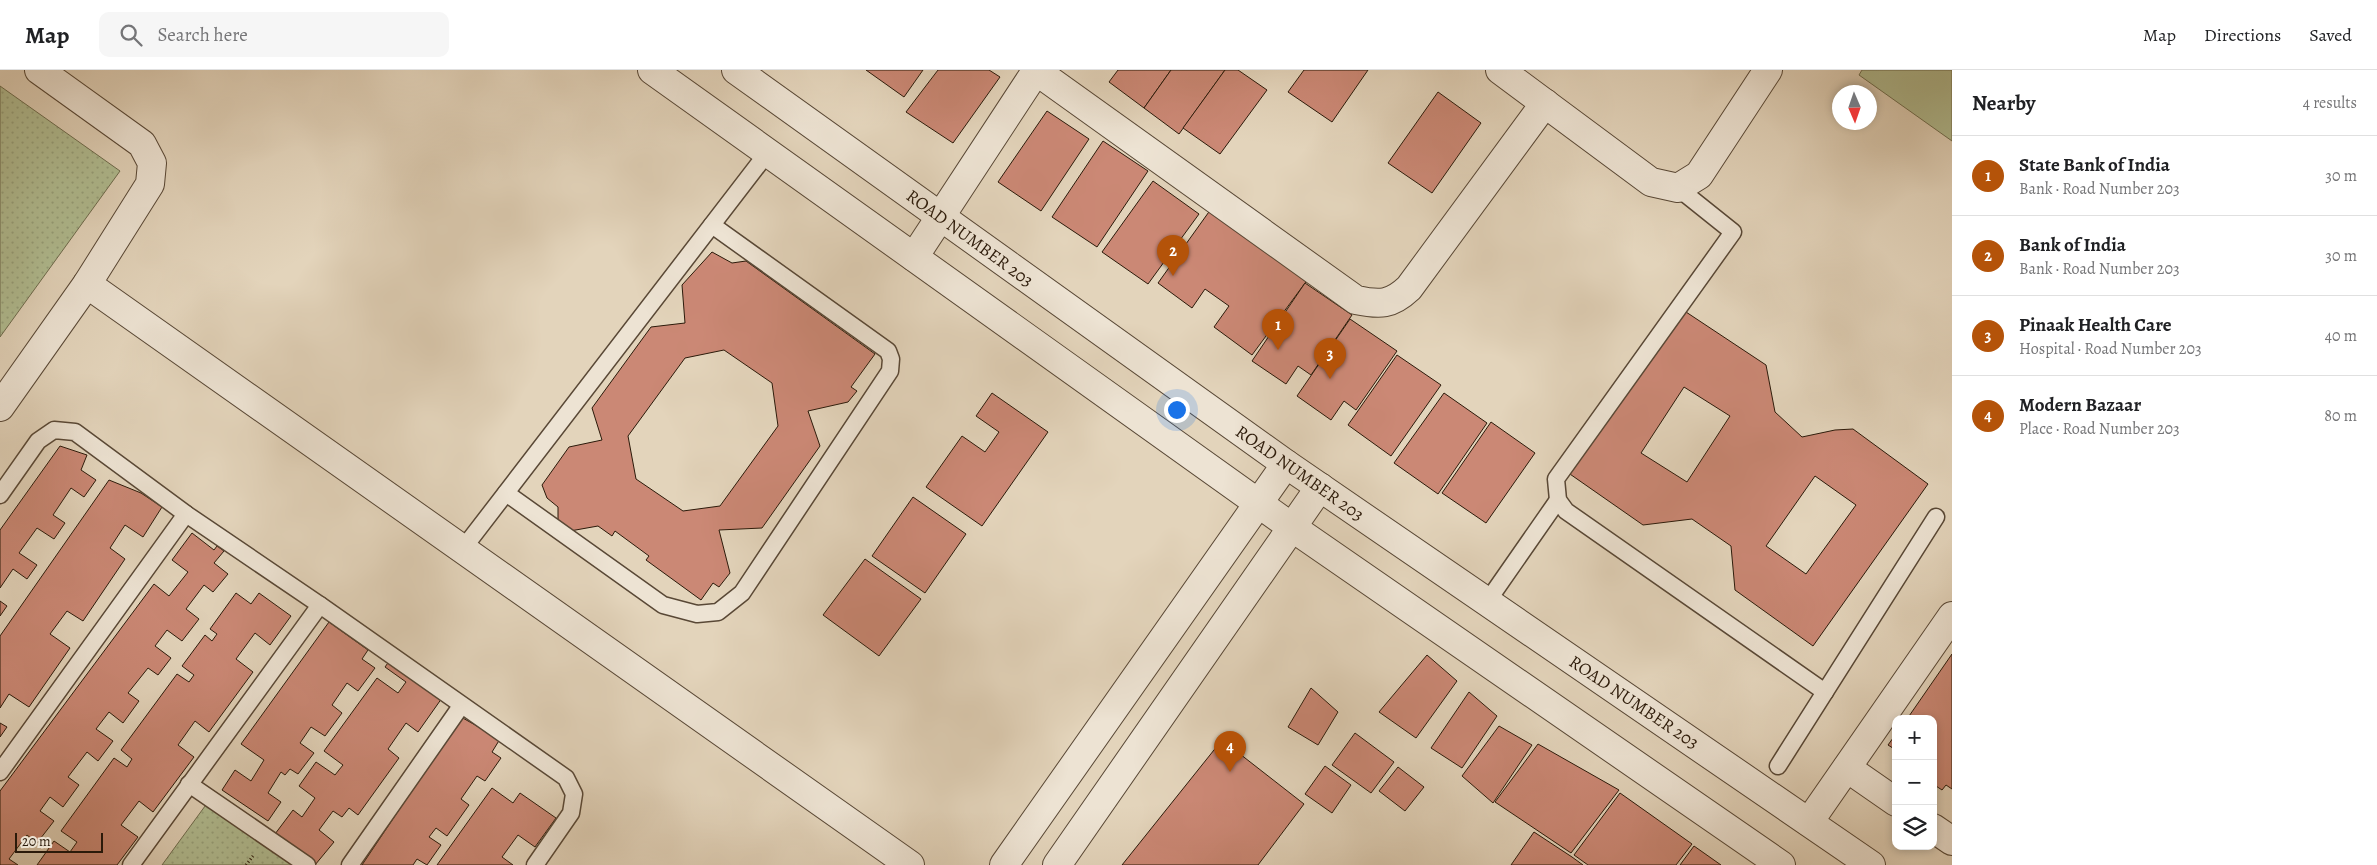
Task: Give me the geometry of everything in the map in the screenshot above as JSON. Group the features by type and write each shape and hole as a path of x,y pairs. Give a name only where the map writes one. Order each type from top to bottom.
{"street":[{"path":"0,406 87,284 150,184 152,163 142,144 38,70"},
{"path":"652,70 1293,528 1781,865"},
{"name":"ROAD NUMBER 203","path":"736,70 1286,464 1871,865"},
{"path":"914,257 1036,70 1356,300 1378,304 1398,299 1409,288 1545,103"},
{"path":"1500,70 1651,182 1678,188 1699,175 1768,70"},
{"path":"87,284 910,865"},
{"path":"1004,865 1286,464"},
{"path":"1057,865 1320,487"},
{"path":"1809,822 1952,616"},
{"path":"1847,768 1892,799"},
{"path":"1937,831 1952,841"}],"lane":[{"path":"462,550 768,152"},
{"path":"1678,188 1733,232 1556,479 1558,500 1566,511 1825,692"},
{"path":"506,493 663,605 697,614 718,612 742,593 890,371 891,359 888,351 712,225"},
{"path":"0,495 38,441 54,430 75,432 186,514 320,605 566,778 574,794 571,813 535,865"},
{"path":"1487,602 1558,500"},
{"path":"0,772 186,514"},
{"path":"1778,766 1936,517"},
{"path":"131,865 320,605"},
{"path":"350,865 462,706"},
{"path":"189,784 307,865"}],"green space":[{"path":"1862,70 1952,70 1952,141 1877,88 1877,85 1873,85 1859,75"},
{"path":"0,86 120,171 0,337"},
{"path":"208,802 297,865 162,865"}],"building":[{"path":"866,70 923,70 904,97"},
{"path":"938,70 989,70 1000,77 953,143 906,112"},
{"path":"1118,70 1171,70 1144,108 1109,82"},
{"path":"1171,70 1225,70 1179,134 1144,108"},
{"path":"1225,70 1238,70 1267,90 1220,154 1183,128"},
{"path":"1304,70 1368,70 1332,122 1288,92"},
{"path":"1438,92 1481,123 1432,193 1388,163"},
{"path":"1047,111 1089,139 1041,211 998,182"},
{"path":"1103,141 1148,171 1097,247 1052,217"},
{"path":"1153,181 1199,214 1148,284 1102,252"},
{"path":"1211,209 1308,279 1252,355 1214,327 1229,306 1205,289 1192,308 1158,283"},
{"path":"712,252 732,263 746,261 875,354 851,387 857,391 848,402 808,411 820,446 762,528 719,530 730,573 719,587 713,583 701,600 646,560 649,556 615,531 612,536 598,526 570,531 558,521 558,507 547,498 542,485 569,447 602,440 592,408 651,327 685,323 682,285","holes":["724,350 772,383 778,426 720,506 683,511 636,479 628,436 685,358"]},
{"path":"1305,283 1352,315 1311,375 1298,366 1286,384 1252,361"},
{"path":"1683,310 1766,365 1775,412 1802,437 1835,430 1853,429 1928,484 1813,646 1735,590 1731,546 1692,519 1643,525 1567,472","holes":["1684,387 1730,416 1687,482 1641,453","1815,476 1856,505 1806,574 1766,546"]},
{"path":"1350,319 1397,351 1356,410 1344,401 1331,420 1297,396"},
{"path":"1397,355 1441,385 1391,456 1348,425"},
{"path":"992,393 1048,432 982,526 926,487 962,436 985,452 999,432 976,416"},
{"path":"1444,393 1487,423 1438,494 1394,463"},
{"path":"1491,422 1535,453 1486,523 1442,493"},
{"path":"60,446 87,455 81,470 96,480 84,497 71,488 53,515 65,523 54,539 37,528 19,553 37,565 27,579 13,569 0,588 0,530"},
{"path":"109,480 141,493 162,507 143,537 125,525 110,548 125,559 83,621 67,611 50,634 70,648 29,707 9,694 0,708 0,636"},
{"path":"913,497 966,534 925,593 872,556"},
{"path":"192,533 214,550 217,546 224,551 214,563 228,574 213,592 204,585 186,609 199,619 182,641 167,630 155,646 171,658 158,675 148,668 128,693 139,701 123,723 109,712 96,729 113,741 98,761 87,752 68,777 79,785 63,807 50,797 40,811 54,821 37,843 27,835 9,859 18,865 0,865 0,791 154,584 169,596 188,572 172,560"},
{"path":"865,559 921,599 879,656 823,615"},
{"path":"236,593 251,604 259,593 291,616 270,645 255,633 236,659 253,672 209,732 195,721 178,745 194,757 153,812 139,801 121,825 138,837 117,865 37,865 54,841 70,852 77,842 61,831 114,758 127,767 132,759 121,750 177,674 189,682 194,675 182,666 205,635 212,641 217,634 210,629"},
{"path":"0,601 7,606 0,616"},
{"path":"329,622 368,650 362,659 375,668 358,691 347,683 332,705 342,713 325,736 311,727 300,743 314,753 298,774 290,769 285,775 281,772 268,793 281,802 268,821 222,790 235,770 251,781 264,760 241,744"},
{"path":"1952,654 1952,789 1946,785 1942,790 1937,787 1937,715 1910,715"},
{"path":"1427,655 1457,681 1416,738 1379,712"},
{"path":"390,660 442,698 418,732 406,723 388,749 399,758 358,815 349,808 342,817 333,811 319,830 334,842 315,865 275,834 293,810 302,817 315,798 299,786 316,762 335,775 343,765 324,751 377,678 398,693 406,682 385,667"},
{"path":"1311,688 1338,712 1318,745 1288,727"},
{"path":"1469,692 1497,716 1462,768 1431,748"},
{"path":"461,717 500,739 492,752 501,758 485,781 477,776 461,799 469,805 447,836 436,828 429,837 441,845 427,865 417,859 413,865 362,865"},
{"path":"0,723 7,727 0,737"},
{"path":"1499,726 1532,745 1493,803 1462,776"},
{"path":"1355,733 1394,762 1371,793 1332,765"},
{"path":"1222,740 1304,804 1258,865 1122,865"},
{"path":"1892,740 1892,748 1888,745"},
{"path":"1538,744 1619,790 1571,853 1495,802"},
{"path":"1325,766 1351,785 1332,813 1305,794"},
{"path":"1398,767 1424,787 1405,811 1379,791"},
{"path":"492,788 513,803 520,793 556,818 535,847 518,835 502,857 513,865 437,865"},
{"path":"1620,793 1692,844 1676,865 1588,865 1574,855"},
{"path":"1534,832 1572,857 1583,865 1511,865"},
{"path":"1694,846 1721,865 1680,865"}],"place":[{"name":"Bank of India","path":"1173,276"},
{"name":"State Bank of India","path":"1278,350"},
{"name":"Pinaak Health Care","path":"1330,379"},
{"name":"Modern Bazaar","path":"1230,772"}]}
